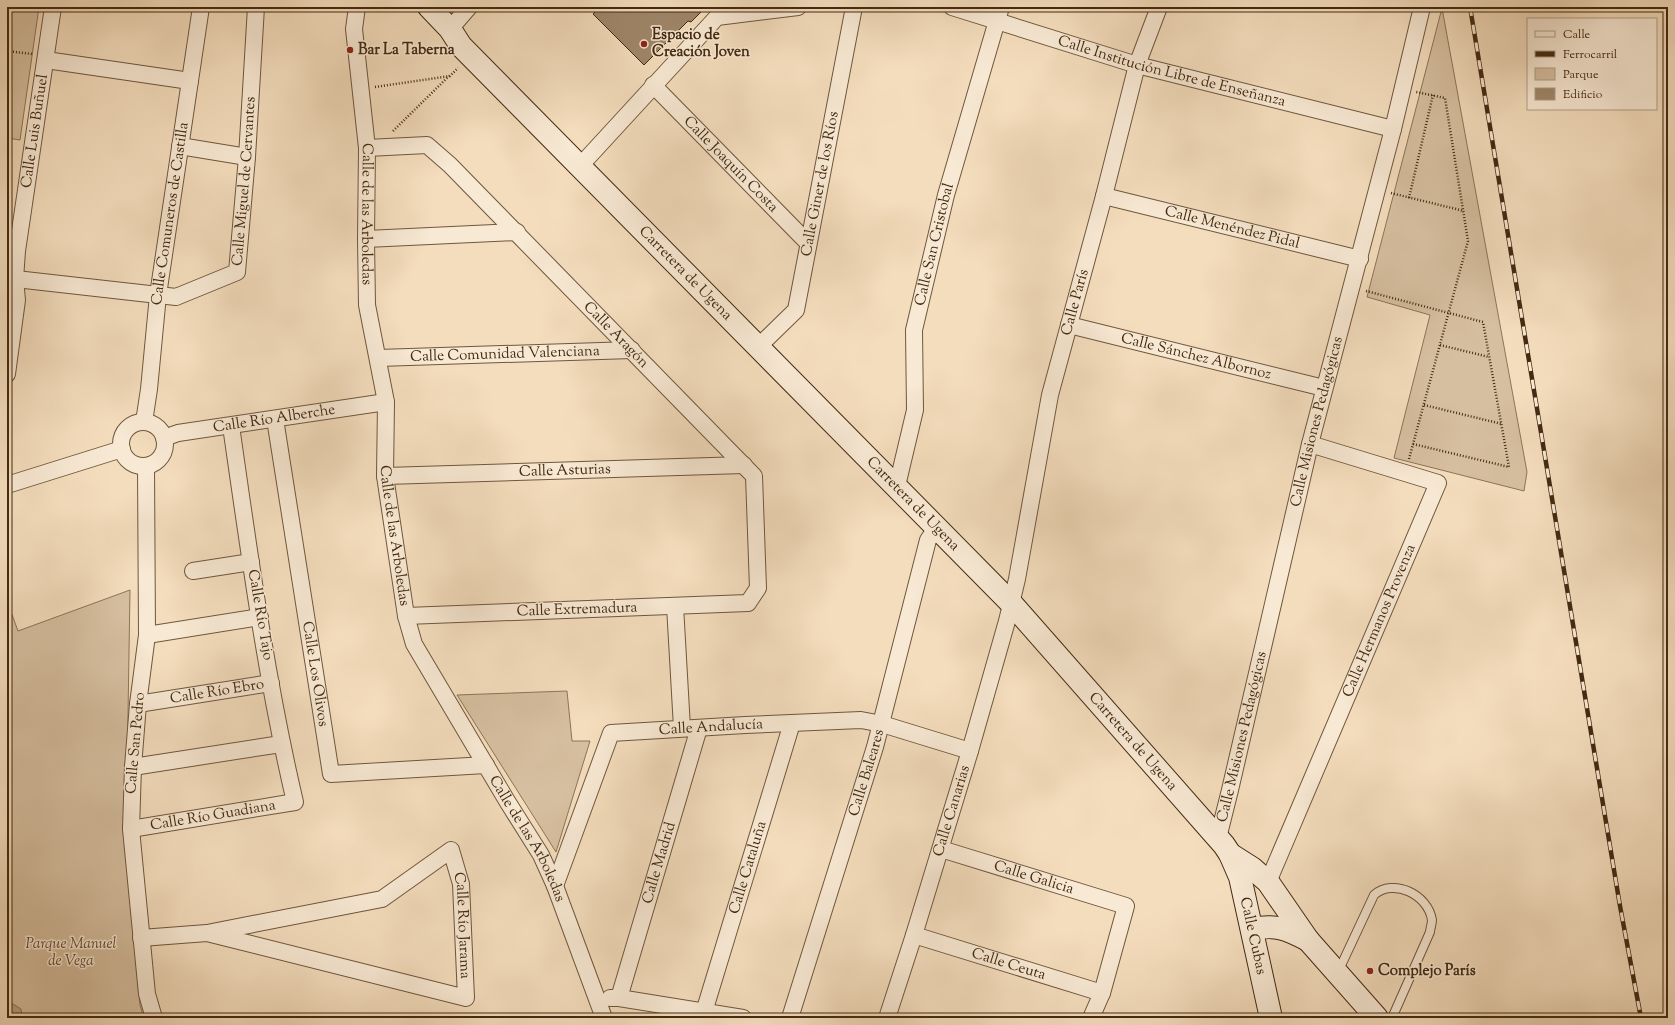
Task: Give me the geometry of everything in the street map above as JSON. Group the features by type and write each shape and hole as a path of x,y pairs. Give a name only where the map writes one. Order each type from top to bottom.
{"main road":[{"path":"412,7 461,43"},
{"name":"Carretera de Ugena","path":"429,7 461,43 580,166 1011,603 1224,846 1268,882 1308,940 1377,1018"},
{"name":"Calle Cubas","path":"1224,846 1240,878 1271,1018"},
{"path":"1252,929 1264,926 1283,928 1308,940"}],"street":[{"name":"Calle Luis Buñuel","path":"7,374 17,300 11,278 17,251 41,57 53,7"},
{"name":"Calle Comuneros de Castilla","path":"144,422 149,389 158,294 201,7"},
{"name":"Calle Miguel de Cervantes","path":"158,294 176,297 237,272 247,157 256,7"},
{"name":"Calle de las Arboledas","path":"357,7 354,29 367,148 367,305 386,402 385,476 406,616 414,644 542,856 555,886 604,1018"},
{"path":"461,43 468,7"},
{"path":"580,166 717,17 798,7"},
{"name":"Calle Giner de los Ríos","path":"759,346 796,310 854,7"},
{"name":"Calle Institución Libre de Enseñanza","path":"952,7 998,14 1137,65 1393,129"},
{"name":"Calle París","path":"1011,603 1017,578 1050,395 1104,196 1137,65 1158,7"},
{"name":"Calle Misiones Pedagógicas","path":"1224,846 1230,790 1310,444 1360,259 1422,7"},
{"name":"Calle San Cristobal","path":"897,486 915,410 914,330 946,195 998,14"},
{"path":"41,57 190,81"},
{"name":"Calle Joaquín Costa","path":"653,85 808,243"},
{"name":"Calle Aragón","path":"367,148 427,145 450,165 517,232 754,476 758,588 748,604"},
{"path":"180,146 247,157"},
{"name":"Calle Menéndez Pidal","path":"1104,196 1360,259"},
{"path":"366,239 517,232"},
{"path":"11,278 158,294"},
{"name":"Calle Sánchez Albornoz","path":"1069,325 1324,388"},
{"name":"Calle Comunidad Valenciana","path":"378,358 632,350"},
{"name":"Calle Río Alberche","path":"164,438 178,433 386,402"},
{"name":"Calle Los Olivos","path":"275,419 331,774 486,765"},
{"path":"144,422 156,427 164,438 165,445 159,459 153,464 146,466 134,464 128,460 122,449 122,443 126,431 131,426 144,422"},
{"name":"Calle Río Tajo","path":"231,426 251,562 281,744 295,802"},
{"name":"Calle Hermanos Provenza","path":"1268,882 1438,483 1310,444"},
{"path":"7,485 122,449"},
{"name":"Calle Asturias","path":"385,476 744,465"},
{"name":"Calle San Pedro","path":"146,466 147,636 138,704 133,767 131,829 147,994 154,1018"},
{"name":"Calle Baleares","path":"790,1018 882,724 928,540 937,527"},
{"path":"193,571 251,562"},
{"name":"Calle Canarias","path":"887,1018 941,849 1011,603"},
{"name":"Calle Extremadura","path":"406,616 748,604"},
{"path":"675,606 682,728"},
{"path":"147,636 260,617"},
{"name":"Calle Río Ebro","path":"138,704 271,683"},
{"name":"Calle Andalucía","path":"555,886 611,733 682,728 861,720 882,724 970,751"},
{"name":"Calle Cataluña","path":"704,1012 792,723"},
{"name":"Calle Madrid","path":"620,998 699,728"},
{"path":"133,767 281,744"},
{"name":"Calle Río Guadiana","path":"131,829 295,802"},
{"name":"Calle Galicia","path":"941,849 1126,906 1102,993"},
{"name":"Calle Río Jarama","path":"141,938 207,933 382,899 451,850 461,884 466,998 207,933"},
{"name":"Calle Ceuta","path":"914,935 1102,993"},
{"path":"1091,1018 1102,993"},
{"path":"598,999 620,998 743,1018"}],"lane":[{"path":"1337,973 1374,895 1380,890 1395,888 1408,891 1420,898 1428,910 1432,921 1430,932 1392,1018"}],"path":[{"path":"385,147 386,138 450,76 461,43"},
{"path":"7,51 41,57"},
{"path":"361,90 450,76"},
{"path":"1403,89 1445,98 1468,241 1406,473"},
{"path":"1410,198 1434,96"},
{"path":"1377,190 1464,211"},
{"path":"1352,287 1483,322 1509,467 1413,444"},
{"path":"1440,345 1489,357"},
{"path":"1424,405 1502,424"}],"green space":[{"path":"7,7 39,7 20,140 7,138"},
{"path":"1442,8 1527,472 1524,491 1394,458 1430,315 1367,297"},
{"name":"Parque Manuel de Vega","path":"130,590 126,841 140,1005 144,1018 7,1018 7,601 18,631"},
{"path":"567,691 572,741 590,741 556,852 457,695"}],"shaded area":[{"path":"13,1004 21,1009 22,1018 7,1018 7,1005"}],"building":[{"name":"Espacio de Creación Joven","path":"600,7 706,7 691,22 688,21 644,65 593,14"}],"railway":[{"path":"1470,7 1620,906 1641,1018"}],"place":[{"name":"Espacio de Creación Joven","path":"644,44"},
{"name":"Bar La Taberna","path":"350,50"},
{"name":"Complejo París","path":"1370,971"}]}
